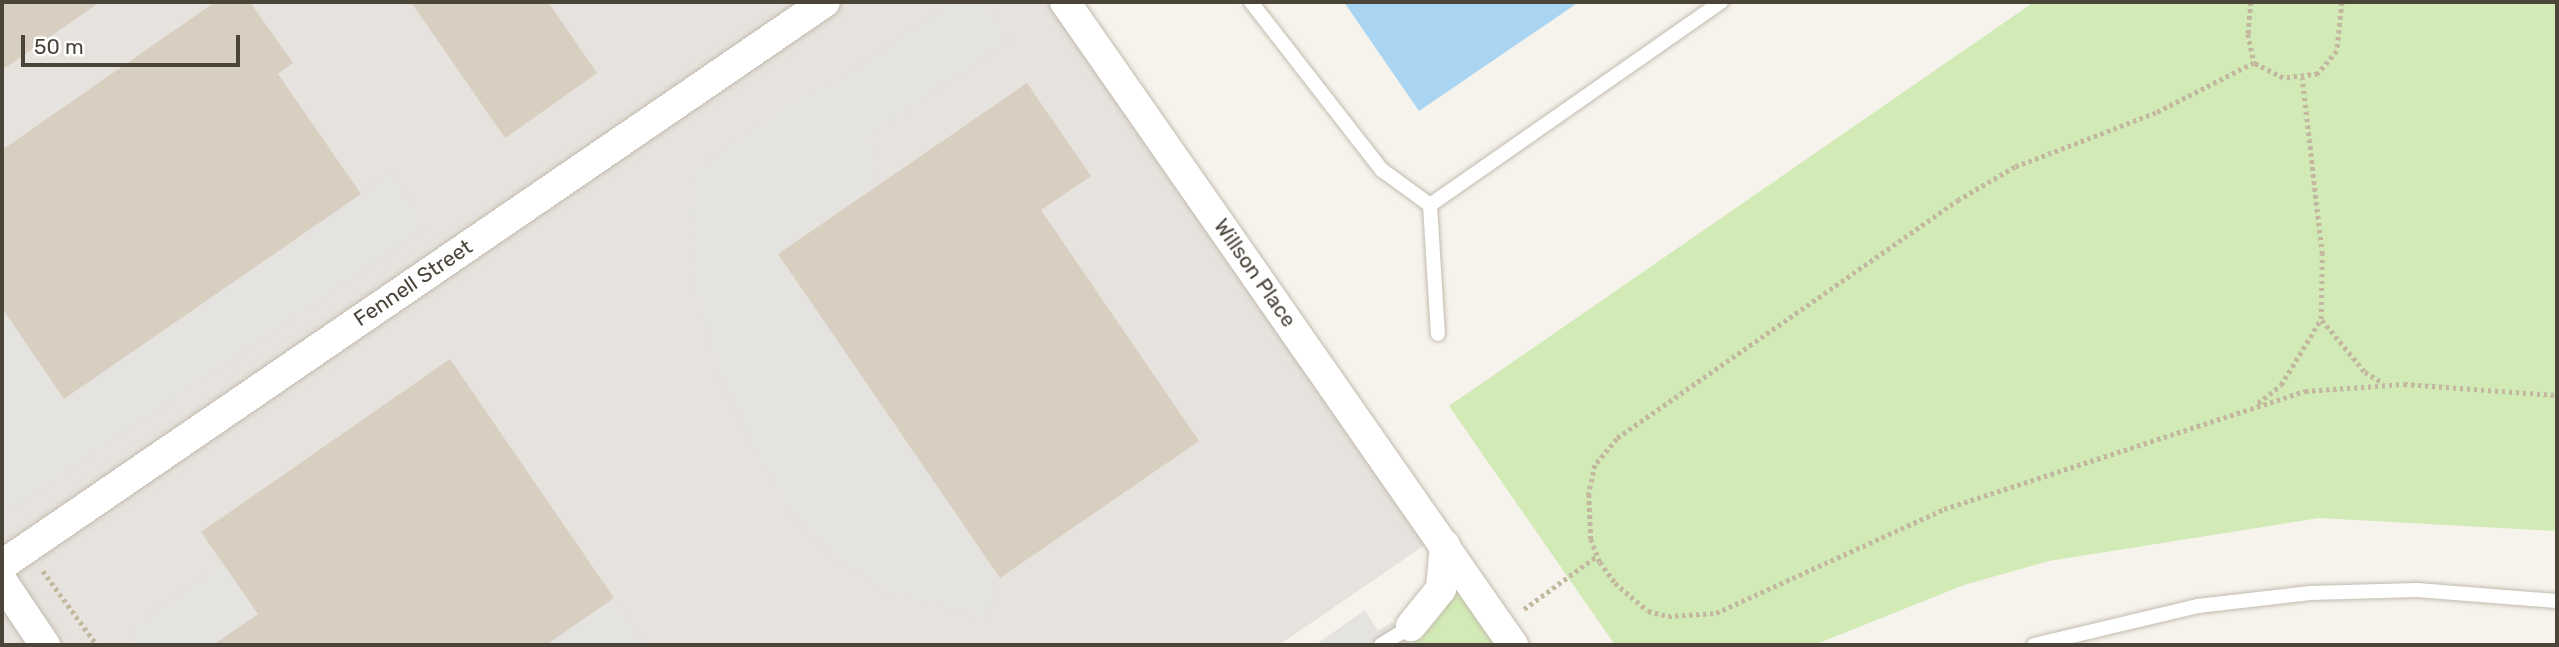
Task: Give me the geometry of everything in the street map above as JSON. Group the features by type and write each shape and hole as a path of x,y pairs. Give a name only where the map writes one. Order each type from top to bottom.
{"street":[{"name":"Fennell Street","path":"2,565 825,2"},
{"name":"Willson Place","path":"1065,2 1513,645"},
{"path":"1402,636 1441,589 1445,545"},
{"path":"2,581 46,645"}],"lane":[{"path":"1251,2 1382,170 1430,205"},
{"path":"1430,205 1720,2"},
{"path":"1430,205 1438,334"},
{"path":"2034,645 2198,606 2310,593 2417,590 2557,601"},
{"path":"1381,645 1402,636"}],"path":[{"path":"2251,2 2248,34 2254,63 2270,74 2302,78 2319,74 2337,51 2342,2"},
{"path":"2254,63 2189,99 2048,152 1988,182 1617,439 1603,452 1591,475 1588,510 1597,556 1615,583 1648,611 1668,616 1716,612 1944,509 2305,391 2387,384 2557,396"},
{"path":"2251,407 2281,385 2321,319 2322,254 2302,78"},
{"path":"2321,319 2365,372 2387,384"},
{"path":"1516,614 1597,556"},
{"path":"35,571 46,571 97,645"}],"shaded area":[{"path":"2,2 1065,2 1438,536 1279,645 2,645"},
{"path":"951,2 985,2 1011,40 870,137 880,185 778,254 1000,578 988,620 886,592 836,559 792,517 754,451 719,376 694,290 688,214 693,170 797,96 833,82"},
{"path":"392,172 428,227 12,510 2,495 2,308 65,398"},
{"path":"223,564 258,614 213,645 138,645 128,630"},
{"path":"614,598 647,645 546,645"},
{"path":"1365,610 1378,631 1392,622 1409,645 1315,645"}],"green space":[{"path":"2034,2 2557,2 2557,531 2319,518 2049,561 1964,585 1814,645 1615,645 1449,406"},
{"path":"1455,591 1465,591 1502,645 1410,645 1439,617"}],"water":[{"path":"1344,2 1579,2 1419,111"}],"building":[{"path":"2,2 100,2 2,70"},
{"path":"215,2 250,2 293,63 278,74 361,194 64,399 2,308 2,150"},
{"path":"411,2 548,2 597,73 505,138"},
{"path":"1027,83 1091,176 1041,210 1199,441 1000,578 778,254"},
{"path":"450,359 614,598 546,645 213,645 258,614 201,532"}]}
